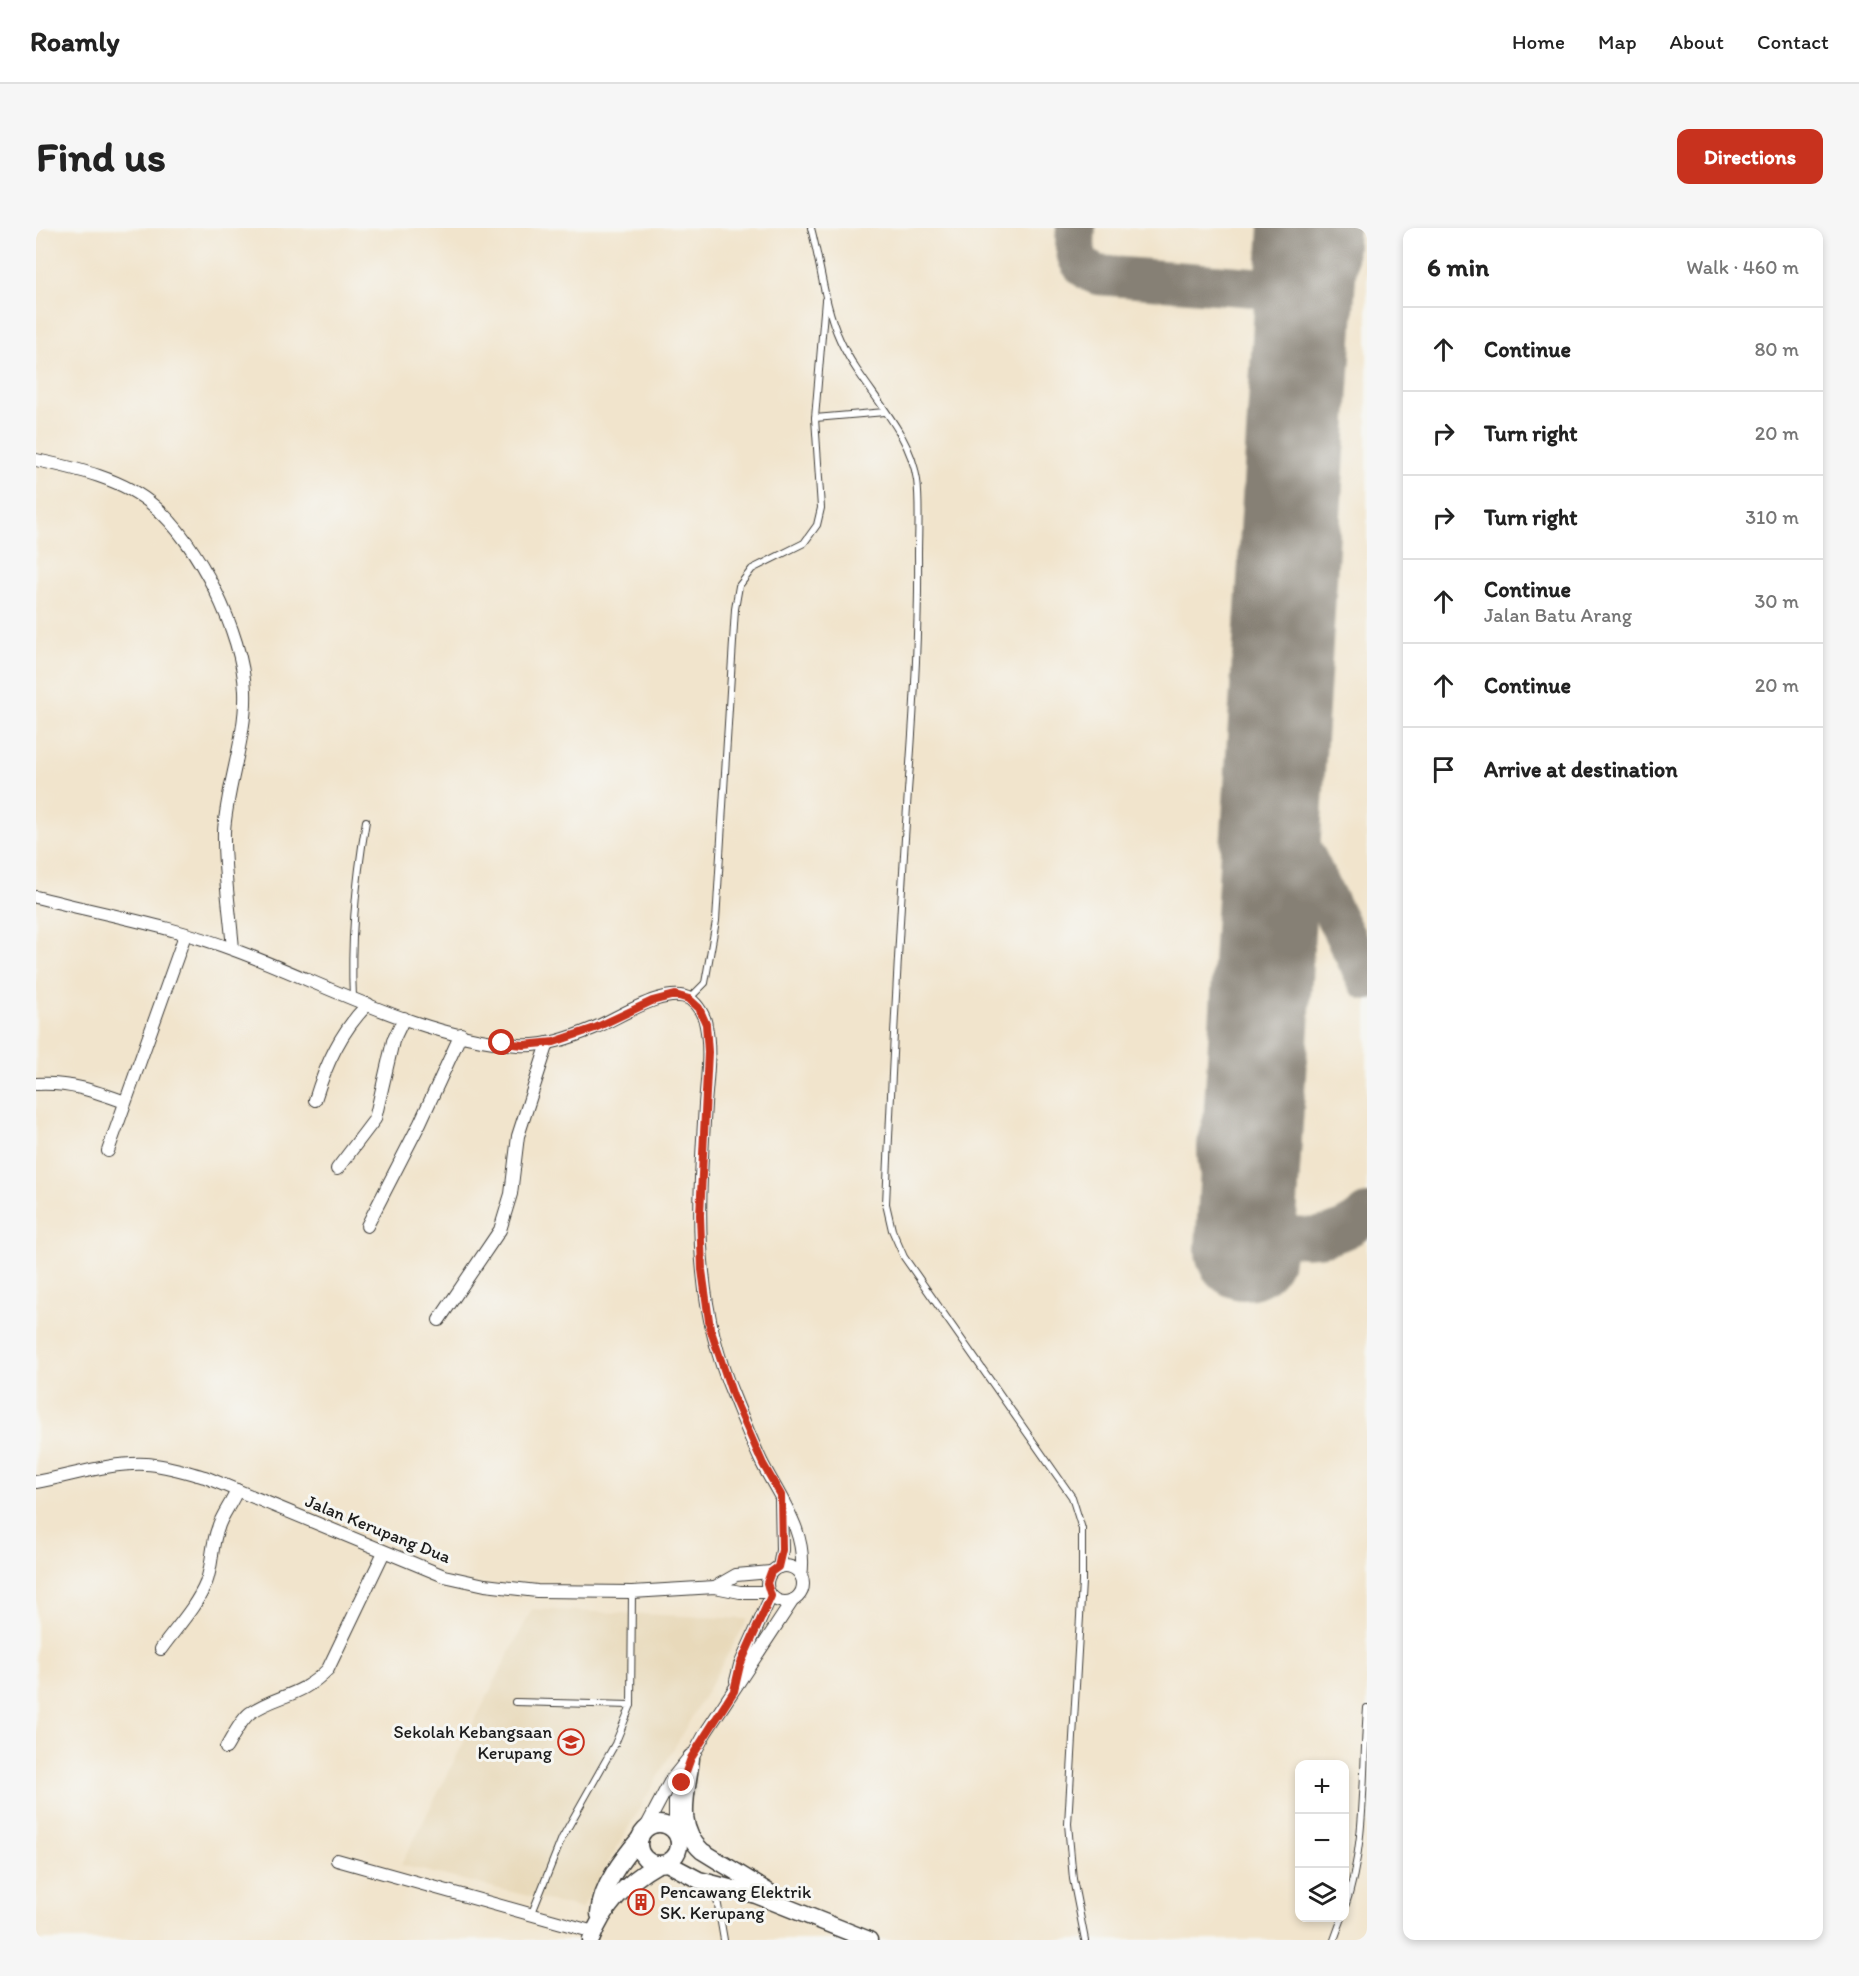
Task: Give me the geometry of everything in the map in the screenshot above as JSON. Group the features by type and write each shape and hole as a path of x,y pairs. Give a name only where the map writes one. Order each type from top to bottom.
{"main road":[{"path":"694,1752 684,1812 684,1826 692,1842 799,1913"},
{"path":"594,1932 600,1905 621,1863 641,1835 658,1824 756,1895"},
{"path":"641,1835 641,1852 651,1862 662,1864 707,1883"},
{"path":"594,1932 622,1888 634,1878 676,1856 677,1838"},
{"path":"634,1878 658,1874 756,1895 868,1940"}],"street":[{"path":"36,460 88,473 119,485 154,505 194,556 212,586 233,633 245,693 224,832 233,949"},
{"path":"36,897 233,949 404,1018 502,1043 524,1045 548,1043 595,1028 652,1001 675,995 689,999 699,1008 706,1024 708,1052 700,1215 702,1270 710,1328 733,1396 763,1464 797,1528 803,1564 801,1593 793,1600 694,1752 672,1780 641,1835"},
{"path":"108,1151 185,935"},
{"path":"315,1100 339,1040 350,1021 368,1004"},
{"path":"337,1168 375,1119 393,1041 404,1018"},
{"path":"367,1226 420,1123 461,1034"},
{"path":"439,1320 500,1230 511,1194 518,1136 548,1043"},
{"path":"36,1084 55,1083 87,1088 125,1102"},
{"name":"Jalan Kerupang Dua","path":"36,1482 119,1466 146,1464 205,1477 444,1576 485,1585 537,1591 632,1592 715,1587 740,1592 770,1594"},
{"path":"161,1649 198,1599 206,1583 218,1526 237,1490"},
{"path":"734,1691 740,1665 770,1594 767,1583 782,1550 781,1495"},
{"path":"226,1748 248,1715 298,1693 316,1681 327,1669 384,1552"},
{"path":"775,1569 793,1568 801,1576"},
{"name":"Jalan Kerupang Dua","path":"715,1587 736,1575 775,1569"},
{"path":"770,1594 780,1601 793,1600"},
{"path":"677,1838 675,1801 694,1752"},
{"path":"337,1860 594,1932"}],"lane":[{"path":"811,228 825,296 840,340 913,459 917,482 918,577 915,703 897,952 886,1203 892,1230 904,1257 1072,1497 1082,1529 1082,1582 1068,1824 1073,1879 1085,1940"},
{"path":"689,999 705,983 716,921 720,819 735,609 739,586 752,569 804,543 817,525 821,508 815,418 825,296"},
{"path":"815,418 885,412"},
{"path":"353,998 350,947 357,873 366,821"},
{"path":"532,1913 562,1838 615,1744 631,1705 632,1592"},
{"path":"515,1702 631,1705"},
{"path":"1349,1891 1357,1861 1360,1833 1367,1708"},
{"path":"707,1883 724,1940"},
{"path":"1334,1940 1340,1922"}],"shaded area":[{"name":"Sekolah Kebangsaan Kerupang","path":"532,1609 748,1619 582,1909 401,1865"}],"building":[{"name":"Pencawang Elektrik SK. Kerupang","path":"638,1892 650,1898 643,1912 631,1906"}],"taxiway":[{"path":"1076,228 1077,256 1084,267 1097,275 1305,291"},
{"path":"1275,771 1288,821 1367,980"},
{"path":"1258,1039 1258,1059 1253,1073 1228,1111 1219,1133 1217,1147 1221,1175 1232,1199 1249,1217 1270,1230 1294,1237 1319,1237 1344,1229 1367,1214"}],"runway":[{"path":"1245,1250 1309,228"}],"place":[{"name":"Sekolah Kebangsaan Kerupang","path":"571,1742"},
{"name":"Pencawang Elektrik SK. Kerupang","path":"641,1902"}],"route":[{"path":"502,1043 524,1045 554,1042 595,1028 652,1001 675,995 689,999 699,1008 706,1024 708,1052 700,1215 702,1270 710,1328 733,1396 763,1464 781,1495 783,1534 778,1567 768,1577 767,1583 771,1596 740,1665 734,1691 691,1758 682,1783"}]}
